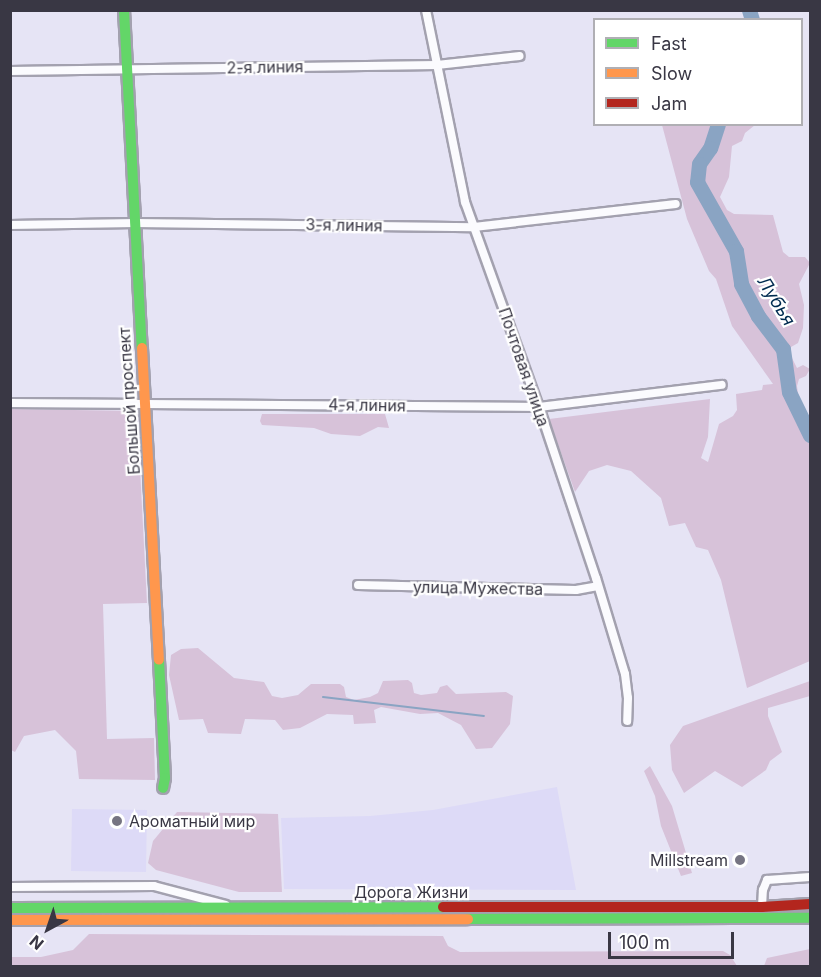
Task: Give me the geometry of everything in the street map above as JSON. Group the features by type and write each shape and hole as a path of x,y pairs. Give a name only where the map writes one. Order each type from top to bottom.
{"main road":[{"name":"Большой проспект","path":"124,10 165,778 163,788"},
{"name":"Дорога Жизни","path":"10,908 762,907 810,904"},
{"name":"Дорога Жизни","path":"10,921 810,918"}],"street":[{"name":"Почтовая улица","path":"426,10 465,202 539,408 598,586 625,675 628,698 627,721"},
{"name":"2-я линия","path":"10,70 437,65 520,56"},
{"name":"3-я линия","path":"10,225 136,223 474,227 676,204"},
{"name":"4-я линия","path":"10,404 145,406 254,404 539,408 722,385"},
{"name":"улица Мужества","path":"358,585 576,590 598,586"},
{"path":"762,907 763,890 767,880 810,877"},
{"path":"10,887 154,886 236,907"}],"shaded area":[{"path":"662,126 754,126 745,133 742,141 732,146 729,177 720,197 727,210 734,214 773,215 783,252 789,257 805,257 810,263 799,284 804,305 803,328 798,343 791,347 790,354 797,368 803,365 810,369 806,376 799,379 797,386 799,401 810,424 810,661 747,688 721,580 708,550 696,547 685,523 669,526 661,498 631,471 607,465 589,471 575,492 549,419 710,399 708,437 701,458 708,462 719,424 733,416 737,410 736,394 762,390 763,385 773,384 732,326 716,279 709,271 687,219"},
{"path":"11,409 137,411 147,603 103,604 107,739 154,738 155,780 79,779 76,751 55,730 24,736 15,752 11,750"},
{"path":"262,414 385,414 389,428 378,427 360,436 331,434 314,428 262,425 260,421"},
{"path":"198,648 234,678 264,682 272,696 282,698 298,695 311,684 340,684 344,687 346,697 354,700 378,693 383,681 408,680 412,683 414,693 421,695 437,693 440,687 447,685 456,694 506,692 513,696 510,724 492,748 476,749 461,725 438,713 420,714 381,707 374,710 376,723 354,724 353,715 327,714 300,728 283,730 275,720 245,719 241,734 208,733 203,719 179,720 169,675 171,655 181,649"},
{"path":"810,681 810,696 768,708 768,716 782,752 770,761 766,770 742,787 715,771 684,793 672,770 670,745 683,726"},
{"path":"650,766 672,806 692,873 681,876 661,826 655,796 644,771"},
{"path":"557,787 576,890 284,889 281,818 370,816 433,810"},
{"path":"72,809 147,810 146,872 71,871"},
{"path":"177,812 278,814 282,892 239,892 156,870 148,863 153,841"},
{"path":"89,934 443,936 448,946 460,952 723,951 730,955 737,966 11,966 11,957 41,957 73,950"},
{"path":"810,949 810,966 764,966 767,958"}],"waterway":[{"name":"Лубья","path":"749,10 751,18"},
{"name":"Лубья","path":"717,126 710,148 699,164 697,182 736,251 741,284 758,316 783,349 789,392 810,435"},
{"path":"323,697 484,716"}],"traffic: fast":[{"path":"124,10 142,348"},
{"path":"159,660 165,778 163,788"},
{"path":"10,908 443,907"},
{"path":"468,919 810,918"}],"traffic: slow":[{"path":"142,348 159,660"},
{"path":"10,920 468,919"}],"traffic: jam":[{"path":"443,907 762,907 810,904"}],"place":[{"name":"Ароматный мир","path":"117,821"},
{"name":"Millstream","path":"740,860"}]}
